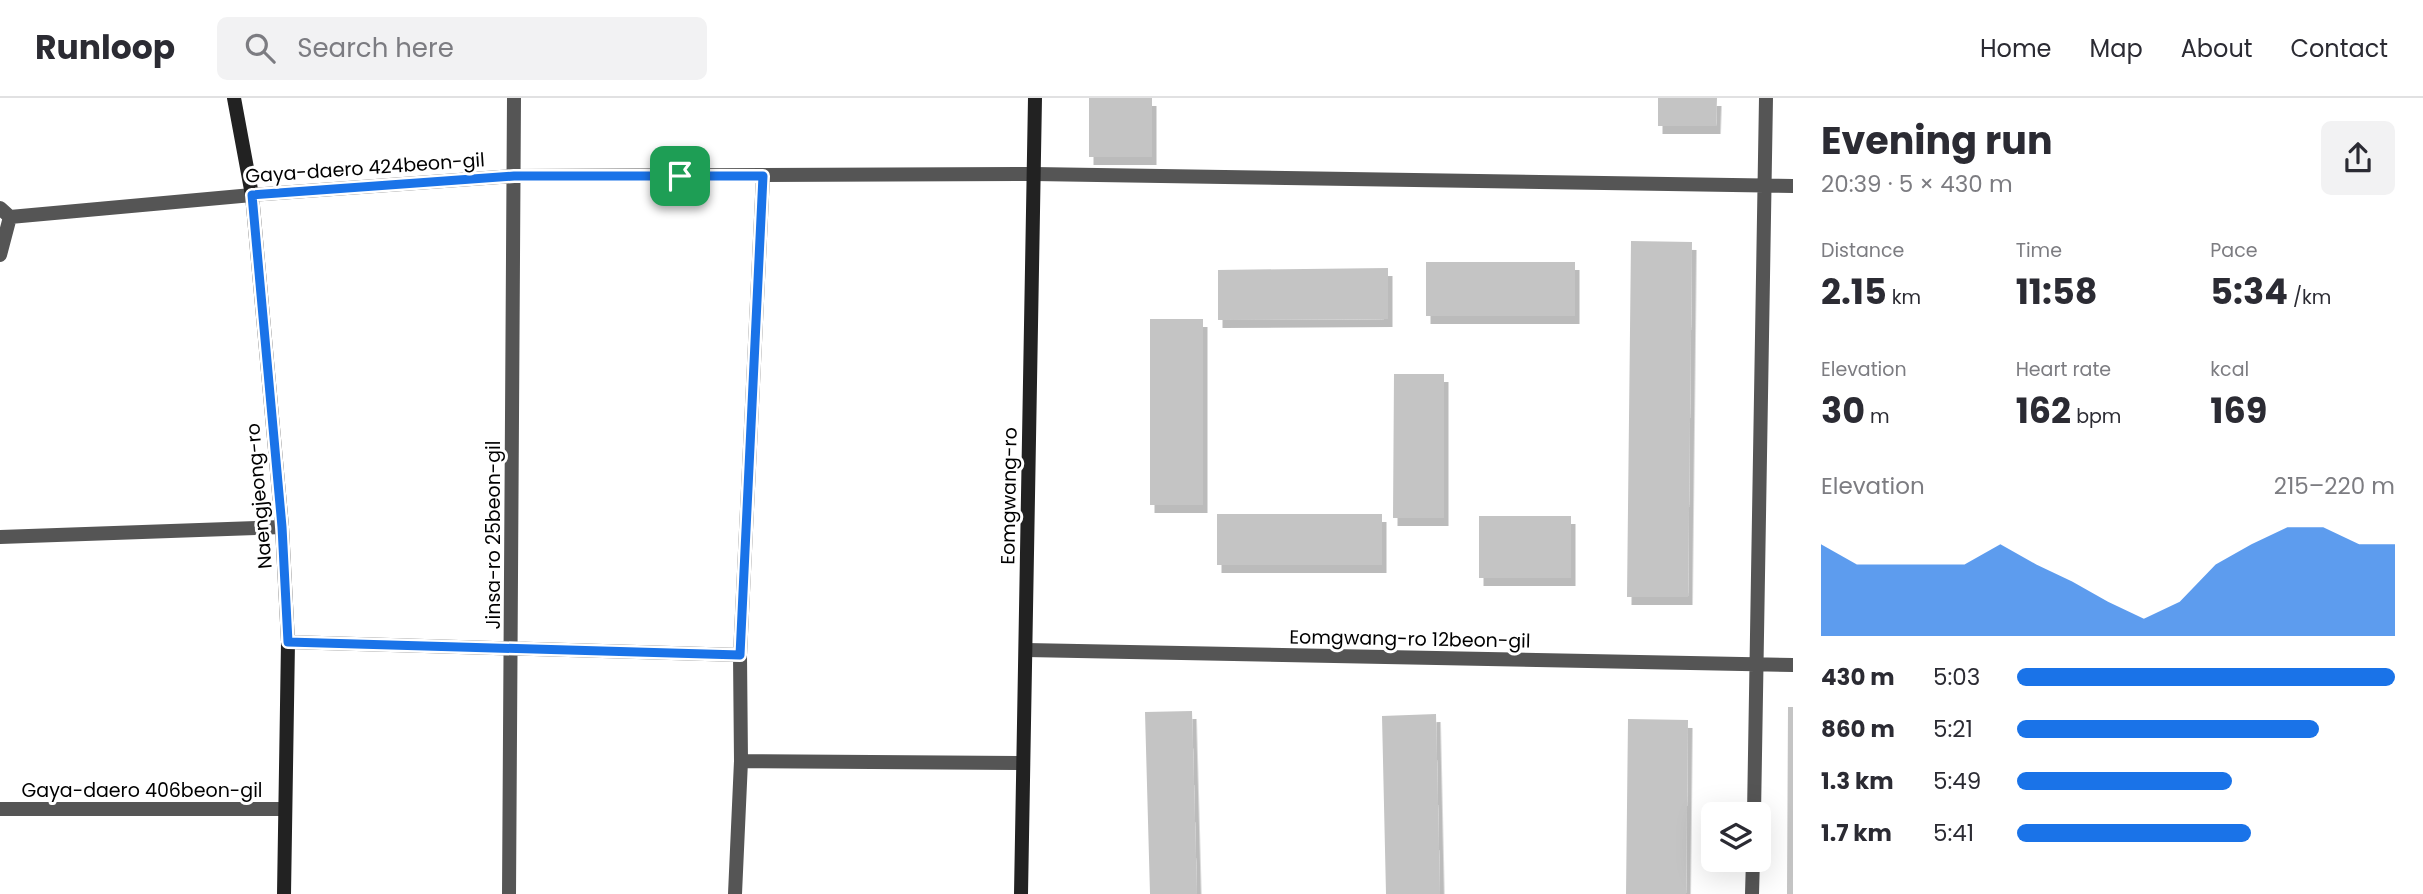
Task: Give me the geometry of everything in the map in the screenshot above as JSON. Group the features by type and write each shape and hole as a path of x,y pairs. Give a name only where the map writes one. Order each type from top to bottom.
{"main road":[{"name":"Naengjeong-ro","path":"234,98 252,195 282,527 288,642 284,894"},
{"name":"Eomgwang-ro","path":"1021,894 1035,98"}],"street":[{"name":"Gaya-daero 424beon-gil","path":"514,98 514,176"},
{"path":"1754,802 1766,98"},
{"name":"Gaya-daero 424beon-gil","path":"0,255 5,212 514,176 1034,174 1793,186"},
{"name":"Jinsa-ro 25beon-gil","path":"509,894 514,176"},
{"path":"735,894 741,761 740,655 763,176"},
{"path":"0,537 282,527"},
{"path":"288,642 740,655"},
{"name":"Eomgwang-ro 12beon-gil","path":"1026,650 1793,665"},
{"path":"741,761 1023,763"},
{"name":"Gaya-daero 406beon-gil","path":"0,809 284,809"},
{"path":"1752,894 1753,872"}],"building":[{"path":"1089,98 1152,98 1152,157 1089,157"},
{"path":"1658,98 1717,98 1716,126 1658,126"},
{"path":"1631,241 1692,242 1688,597 1627,597"},
{"path":"1426,262 1575,262 1575,316 1426,316"},
{"path":"1388,268 1388,319 1218,320 1218,270"},
{"path":"1150,319 1203,319 1203,505 1150,505"},
{"path":"1394,374 1444,374 1444,518 1393,518"},
{"path":"1217,514 1382,514 1382,565 1217,565"},
{"path":"1479,516 1571,516 1571,578 1479,578"},
{"path":"1788,707 1793,707 1793,894 1787,894"},
{"path":"1192,711 1197,894 1150,894 1145,712"},
{"path":"1436,714 1440,894 1386,894 1382,716"},
{"path":"1628,719 1688,720 1686,894 1626,894"}],"route":[{"path":"514,176 680,176 763,176 740,655 288,642 282,527 252,195 514,176"}]}
